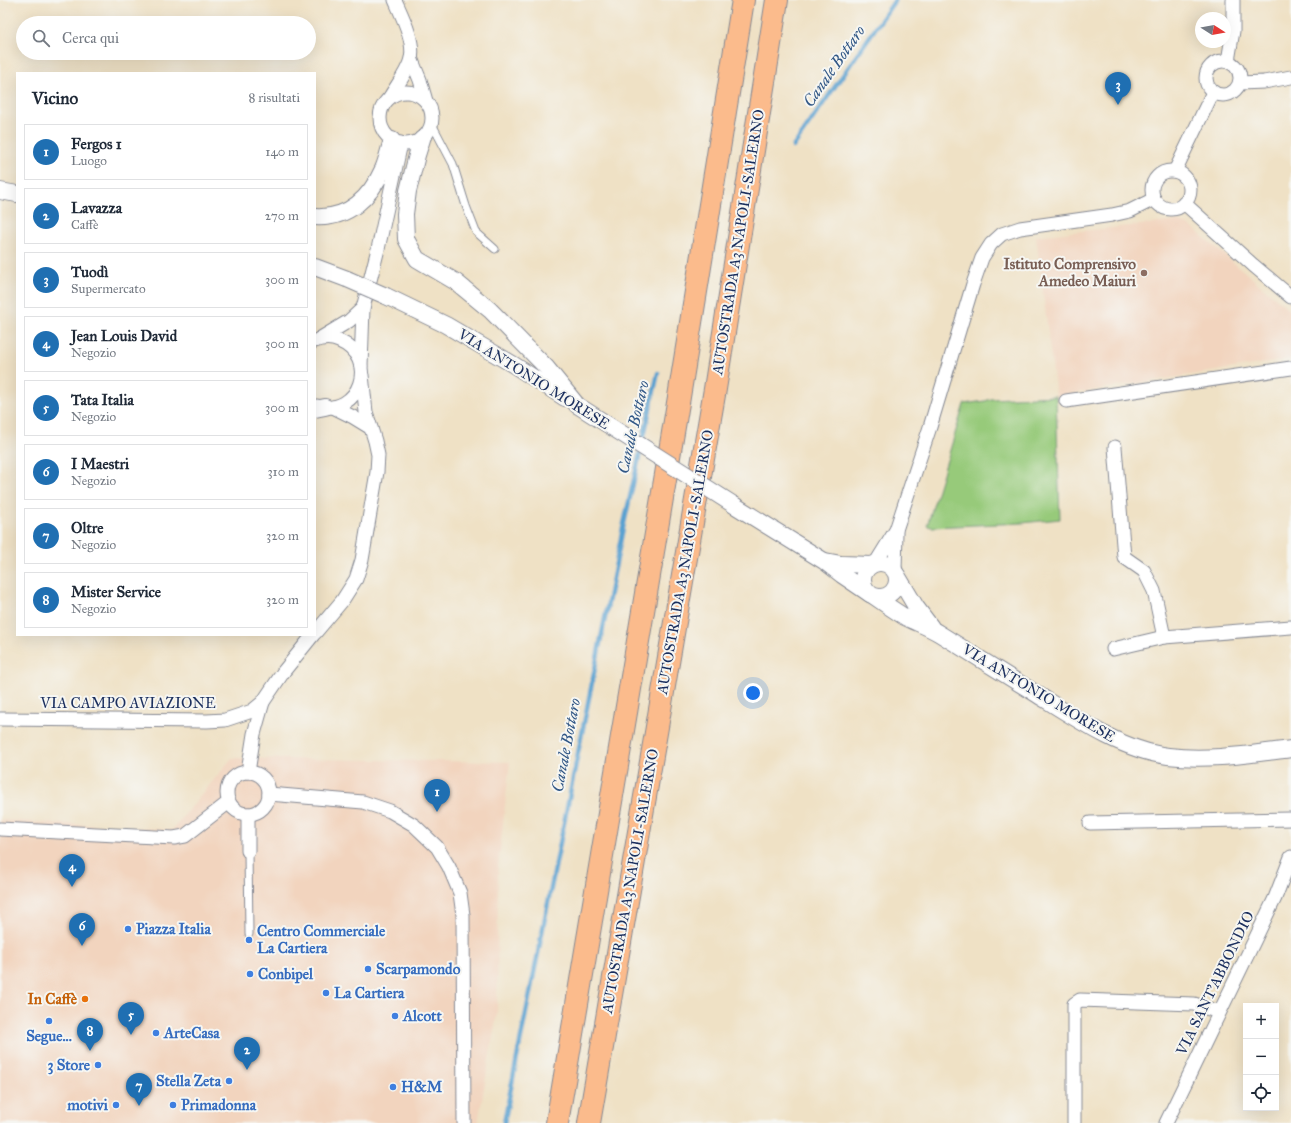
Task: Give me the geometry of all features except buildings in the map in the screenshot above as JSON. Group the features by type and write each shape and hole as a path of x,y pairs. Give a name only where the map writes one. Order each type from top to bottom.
{"highway":[{"name":"AUTOSTRADA A3 NAPOLI-SALERNO","path":"557,1123 679,397 743,0"},
{"name":"AUTOSTRADA A3 NAPOLI-SALERNO","path":"589,1123 715,389 777,0"}],"street":[{"path":"390,97 397,93 409,92 420,95 426,101 431,108 433,116 432,124 422,139 415,143 407,144 397,141 384,131 380,119 384,103 390,97 407,70 411,58 411,44 404,19 395,0"},
{"path":"1228,61 1233,31 1233,0"},
{"path":"411,58 420,80 426,101"},
{"path":"1222,60 1228,61 1233,63 1240,72 1240,83 1234,92 1229,95 1218,95 1209,88 1206,82 1207,70 1216,62 1222,60"},
{"path":"1240,83 1264,82 1291,77"},
{"path":"1175,171 1213,92"},
{"path":"422,139 408,191 405,214 406,239 417,259 456,282 490,310 546,366 577,405"},
{"path":"316,217 326,218 340,214 355,207 366,196 375,183 397,141"},
{"path":"322,407 342,404 350,399 360,384 363,308 378,248 397,141"},
{"path":"1175,171 1185,177 1190,188 1184,204 1174,209 1168,209 1158,204 1154,199 1152,187 1157,176 1163,172 1175,171"},
{"path":"0,191 16,194"},
{"path":"896,530 896,573 898,580 894,590 886,596 873,595 866,590 863,579 867,569 873,564 896,530 930,427 973,284 982,258 991,244 1002,234 1020,228 1112,215 1130,211 1154,199"},
{"path":"1184,204 1253,266 1291,297"},
{"name":"VIA ANTONIO MORESE","path":"316,267 386,296 446,325 514,365 824,561 906,618 932,629 1098,731 1145,752 1167,756 1195,758 1225,757 1291,749"},
{"path":"316,340 341,326 363,308"},
{"path":"316,340 326,338 336,339 345,343 358,357 361,370"},
{"path":"1066,401 1291,368"},
{"name":"VIA CAMPO AVIAZIONE","path":"316,632 342,601 356,579 362,560 377,472 378,456 365,407 361,370"},
{"path":"322,407 353,417 371,428"},
{"path":"1115,447 1124,557 1144,571 1154,591 1164,637"},
{"name":"VIA ANTONIO MORESE","path":"824,561 841,564 882,563 891,566 916,607 932,629"},
{"path":"1113,649 1164,637 1291,627"},
{"name":"VIA CAMPO AVIAZIONE","path":"0,718 199,721 225,720 252,711 263,702 284,670 312,636"},
{"path":"248,772 254,734 263,702"},
{"path":"248,772 260,776 265,781 269,794 264,806 259,811 248,814 238,812 228,802 227,788 230,781 235,776 248,772"},
{"path":"269,794 363,802 390,811 414,825 437,847 450,867 460,892 463,915 464,1123"},
{"path":"0,830 174,838 185,836 228,802"},
{"path":"248,814 248,851"},
{"path":"1090,824 1291,819"},
{"name":"VIA SANT'ABBONDIO","path":"1166,1123 1275,898 1291,857"},
{"path":"1074,1123 1074,1004 1080,1000 1194,1004 1219,1012"}],"lane":[{"path":"432,124 453,164 476,232 495,249"},
{"path":"248,851 248,934"}],"shaded area":[{"name":"Istituto Comprensivo Amedeo Maiuri","path":"1177,221 1190,226 1291,311 1291,359 1056,396 1036,236"},
{"name":"Centro Commerciale La Cartiera","path":"232,758 510,762 498,867 497,1013 478,1123 0,1123 0,820 172,830"}],"green space":[{"path":"1056,396 1060,519 1022,523 927,526 964,404 991,399"}],"waterway":[{"name":"Canale Bottaro","path":"793,147 895,0"},
{"name":"Canale Bottaro","path":"504,1123 623,528 658,373"}],"place":[{"name":"Tuodì","path":"1118,105"},
{"name":"Istituto Comprensivo Amedeo Maiuri","path":"1144,273"},
{"name":"Fergos 1","path":"437,812"},
{"name":"Jean Louis David","path":"72,887"},
{"name":"Piazza Italia","path":"128,929"},
{"name":"Centro Commerciale La Cartiera","path":"249,940"},
{"name":"I Maestri","path":"82,946"},
{"name":"Scarpamondo","path":"368,969"},
{"name":"Conbipel","path":"250,974"},
{"name":"La Cartiera","path":"326,993"},
{"name":"In Caffè","path":"85,999"},
{"name":"Alcott","path":"395,1016"},
{"name":"Segue...","path":"49,1021"},
{"name":"ArteCasa","path":"156,1033"},
{"name":"Tata Italia","path":"131,1035"},
{"name":"Mister Service","path":"90,1051"},
{"name":"3 Store","path":"98,1065"},
{"name":"Lavazza","path":"247,1070"},
{"name":"Stella Zeta","path":"229,1081"},
{"name":"H&M","path":"393,1087"},
{"name":"motivi","path":"116,1105"},
{"name":"Primadonna","path":"173,1105"},
{"name":"Oltre","path":"139,1106"}]}
